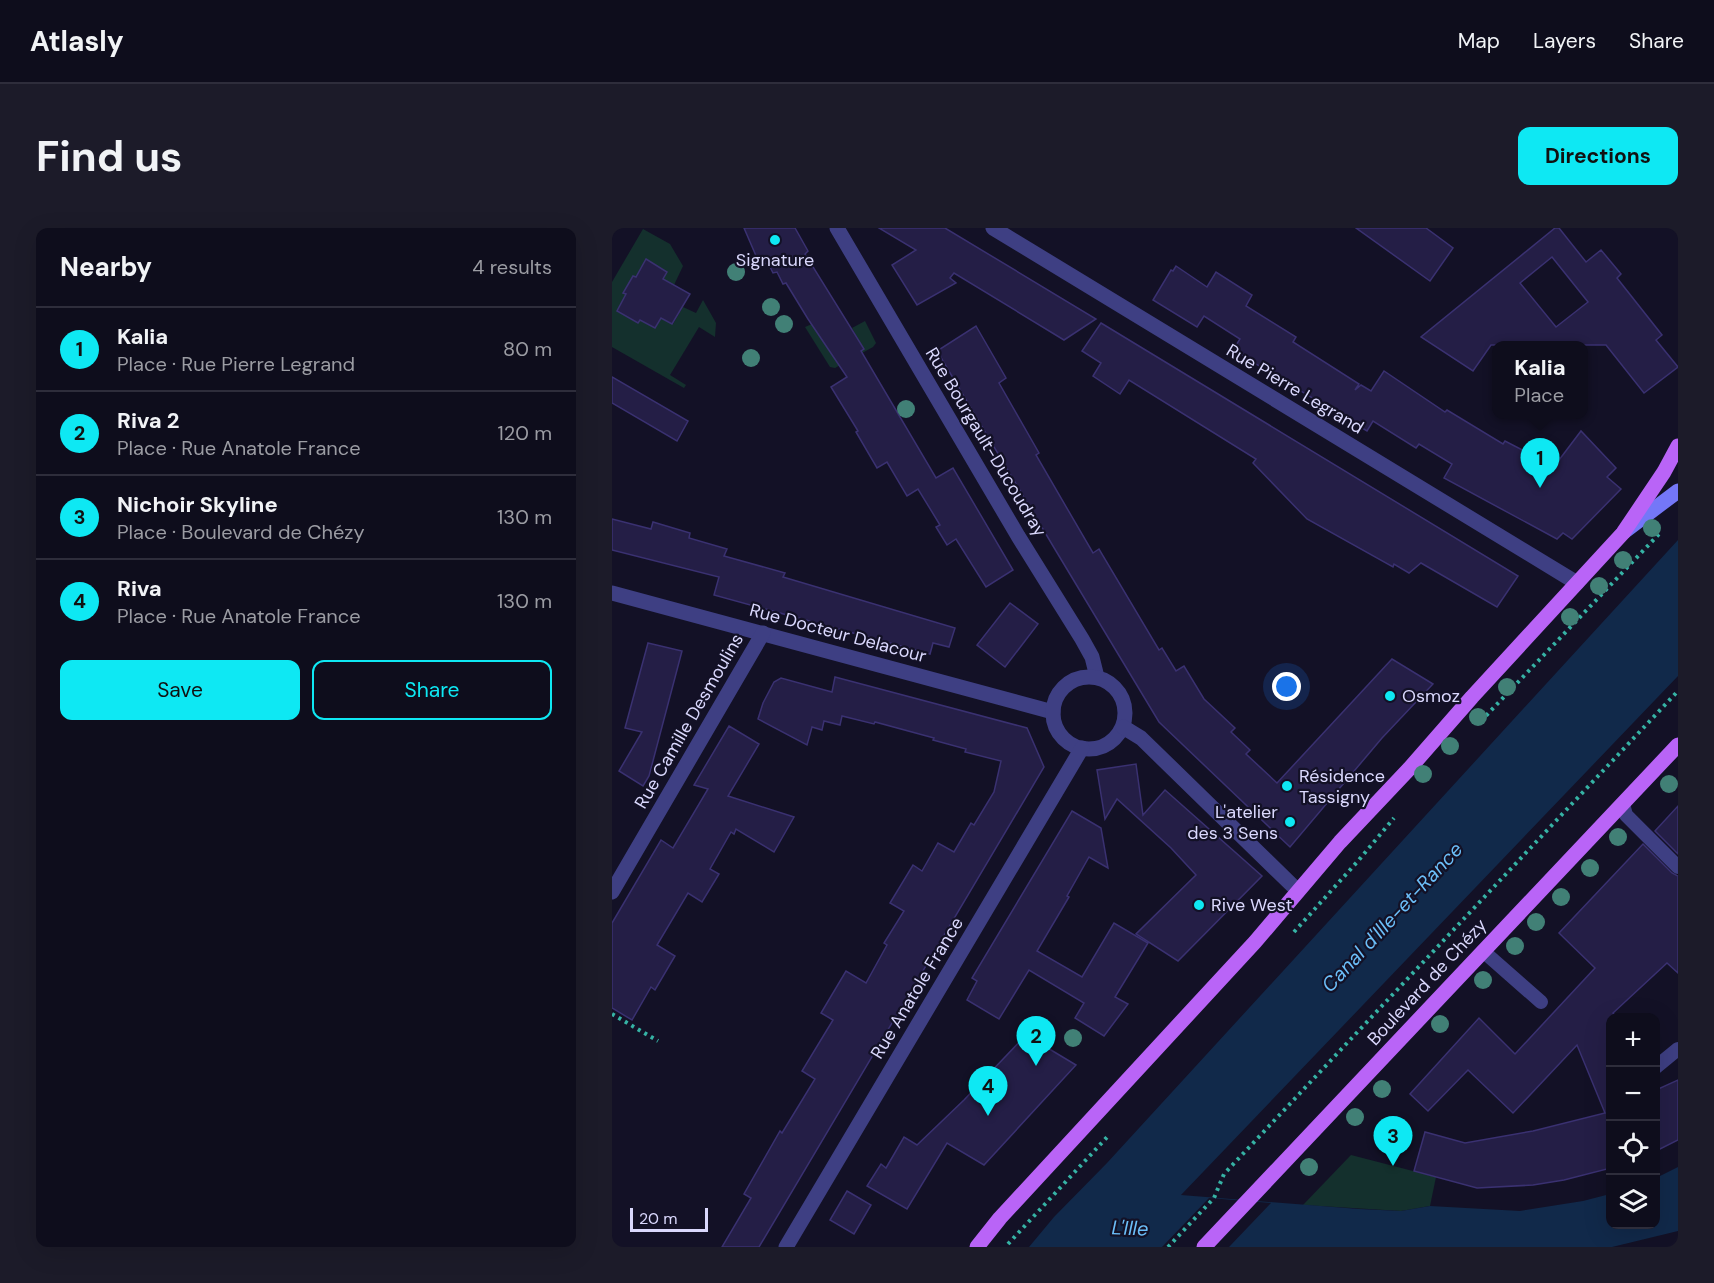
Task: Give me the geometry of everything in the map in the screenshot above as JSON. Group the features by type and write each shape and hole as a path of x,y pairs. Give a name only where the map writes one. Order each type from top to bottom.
{"main road":[{"path":"977,1247 1000,1218 1255,942 1340,842 1623,533 1664,472 1678,446"},
{"name":"Boulevard de Chézy","path":"1204,1247 1678,745"}],"street":[{"name":"Rue Bourgault-Ducoudray","path":"837,228 1018,536 1082,639 1092,657 1097,677"},
{"name":"Rue Pierre Legrand","path":"993,228 1577,584"},
{"path":"1623,533 1678,491"},
{"name":"Rue Docteur Delacour","path":"612,593 1053,712"},
{"name":"Rue Camille Desmoulins","path":"612,892 763,633"},
{"path":"1084,677 1097,677 1115,687 1122,696 1126,717 1118,735 1102,747 1082,748 1070,744 1061,735 1055,724 1053,712 1059,694 1072,681 1084,677"},
{"path":"1123,727 1141,738 1298,891"},
{"name":"Rue Anatole France","path":"786,1247 1082,748"}],"lane":[{"path":"1623,804 1626,815 1678,867"},
{"path":"1483,951 1541,1002"},
{"path":"1660,1064 1678,1049"}],"path":[{"path":"1480,723 1666,526"},
{"path":"1167,1247 1214,1198 1224,1174 1678,691"},
{"path":"1359,861 1395,817"},
{"path":"612,1014 658,1041"}],"green space":[{"path":"643,229 670,244 683,266 674,285 663,279 667,272 646,259 636,277 633,276 623,293 626,294 617,311 638,323 640,320 661,318 673,324 683,307 696,313 703,300 716,323 715,337 699,327 670,375 686,385 684,388 612,347 612,282"},
{"path":"865,321 876,343 873,347 835,368 830,367 805,327 812,324 839,364 864,349 852,328"},
{"path":"1351,1155 1436,1177 1430,1206 1401,1211 1303,1205"}],"water":[{"path":"1678,540 1678,676 1181,1195 1401,1211 1430,1206 1520,1211 1606,1195 1606,1229 1660,1229 1660,1176 1678,1167 1678,1231 1612,1247 1029,1247 1054,1217 1107,1163"}],"pier":[{"path":"1209,1198 1271,1203 1229,1247 1162,1247"}],"building":[{"path":"744,228 795,228 808,251 805,254 864,349 861,351 936,478 953,468 1013,570 986,587 956,539 947,545 936,527 940,525 918,489 907,496 887,462 877,468 831,387 847,377 786,283 783,284 777,272 773,273 768,263 760,265"},
{"path":"879,228 945,228 1096,319 1064,340 954,273 950,278 956,283 917,305 892,265 916,250"},
{"path":"1356,228 1426,228 1453,248 1430,281"},
{"path":"1555,228 1559,228 1586,262 1601,250 1621,274 1617,278 1662,335 1656,340 1678,367 1644,393 1606,345 1588,345 1588,341 1492,341 1492,345 1473,371 1421,337","holes":["1552,257 1588,302 1556,327 1520,283"]},
{"path":"646,259 667,272 663,279 690,294 672,324 661,318 655,328 640,320 638,323 617,311 626,294 623,293 633,276 636,277"},
{"path":"1176,266 1207,287 1216,272 1252,295 1246,306 1296,337 1293,342 1359,384 1355,390 1361,385 1371,391 1384,371 1445,412 1447,410 1503,444 1505,441 1538,458 1543,452 1559,460 1581,431 1616,468 1607,477 1621,489 1572,539 1563,533 1557,539 1444,478 1452,464 1419,444 1416,448 1373,421 1367,431 1233,350 1240,339 1204,316 1197,327 1153,300 1171,270 1173,271"},
{"path":"1101,323 1518,576 1497,607 1421,563 1409,573 1394,564 1393,567 1307,519 1253,463 1256,459 1129,380 1120,394 1093,376 1101,363 1082,351"},
{"path":"976,326 1006,378 999,383 1039,453 1036,455 1093,553 1099,549 1159,650 1162,648 1176,671 1184,666 1204,699 1235,728 1231,732 1250,750 1246,754 1277,783 1392,659 1433,684 1382,738 1290,847 1159,722 937,351"},
{"path":"612,377 688,421 677,441 612,403"},
{"path":"612,519 651,529 653,522 690,533 689,538 727,549 724,556 785,573 783,577 955,628 949,647 933,643 930,654 714,595 719,577 612,550"},
{"path":"1010,603 1038,624 1005,667 977,645"},
{"path":"648,643 682,651 649,776 643,786 619,771 642,732 625,728"},
{"path":"835,677 1027,728 1044,767 759,1247 722,1247 751,1198 744,1194 780,1131 782,1133 815,1079 802,1071 833,1020 821,1013 846,971 866,983 887,945 884,943 904,911 890,903 913,865 922,871 938,843 954,852 971,823 974,825 994,792 1001,761 965,752 966,749 933,740 934,738 875,722 874,724 842,716 840,725 824,721 822,730 812,727 807,745 758,719 774,682 781,678 832,692"},
{"path":"729,726 759,744 728,796 794,817 774,852 736,829 734,834 731,832 710,869 719,874 702,902 688,893 657,945 675,956 655,990 651,987 632,1020 612,1008 612,923 661,840 673,848 708,789 694,785"},
{"name":"Rive West","path":"1136,764 1143,815 1165,790 1262,876 1178,961 1136,934 1196,875 1171,848 1117,799 1105,819 1097,770"},
{"path":"1678,806 1678,854 1655,831"},
{"path":"1072,811 1101,828 1108,868 1089,857 1067,896 1069,897 1037,951 1082,977 1114,923 1148,943 1115,997 1128,1004 1104,1036 1075,1018 1084,1003 1029,970 999,1019 967,1000 977,981 972,978"},
{"path":"1643,844 1672,873 1678,876 1678,973 1667,963 1613,1013 1606,1013 1606,1169 1533,1185 1477,1188 1414,1171 1425,1132 1465,1143 1533,1131 1605,1113 1577,1045 1513,1113 1468,1070 1428,1111 1410,1094 1479,1018 1515,1054 1595,968 1559,933"},
{"path":"1026,1035 1076,1065 984,1165 947,1143 907,1209 867,1186 881,1164 886,1168 904,1137 917,1145"},
{"path":"1678,1080 1678,1140 1660,1149 1660,1121 1660,1088"},
{"path":"847,1191 871,1205 854,1234 830,1220"}],"place":[{"name":"Signature","path":"775,240"},
{"name":"Kalia","path":"1540,488"},
{"name":"Osmoz","path":"1390,696"},
{"name":"Résidence Tassigny","path":"1287,786"},
{"name":"L'atelier des 3 Sens","path":"1290,822"},
{"name":"Rive West","path":"1199,905"},
{"name":"Riva 2","path":"1036,1066"},
{"name":"Riva","path":"988,1116"},
{"name":"Nichoir Skyline","path":"1393,1166"}],"water label":[{"name":"Canal d'Ille-et-Rance","path":"1392,917"},
{"name":"L'Ille","path":"1130,1228"}]}
